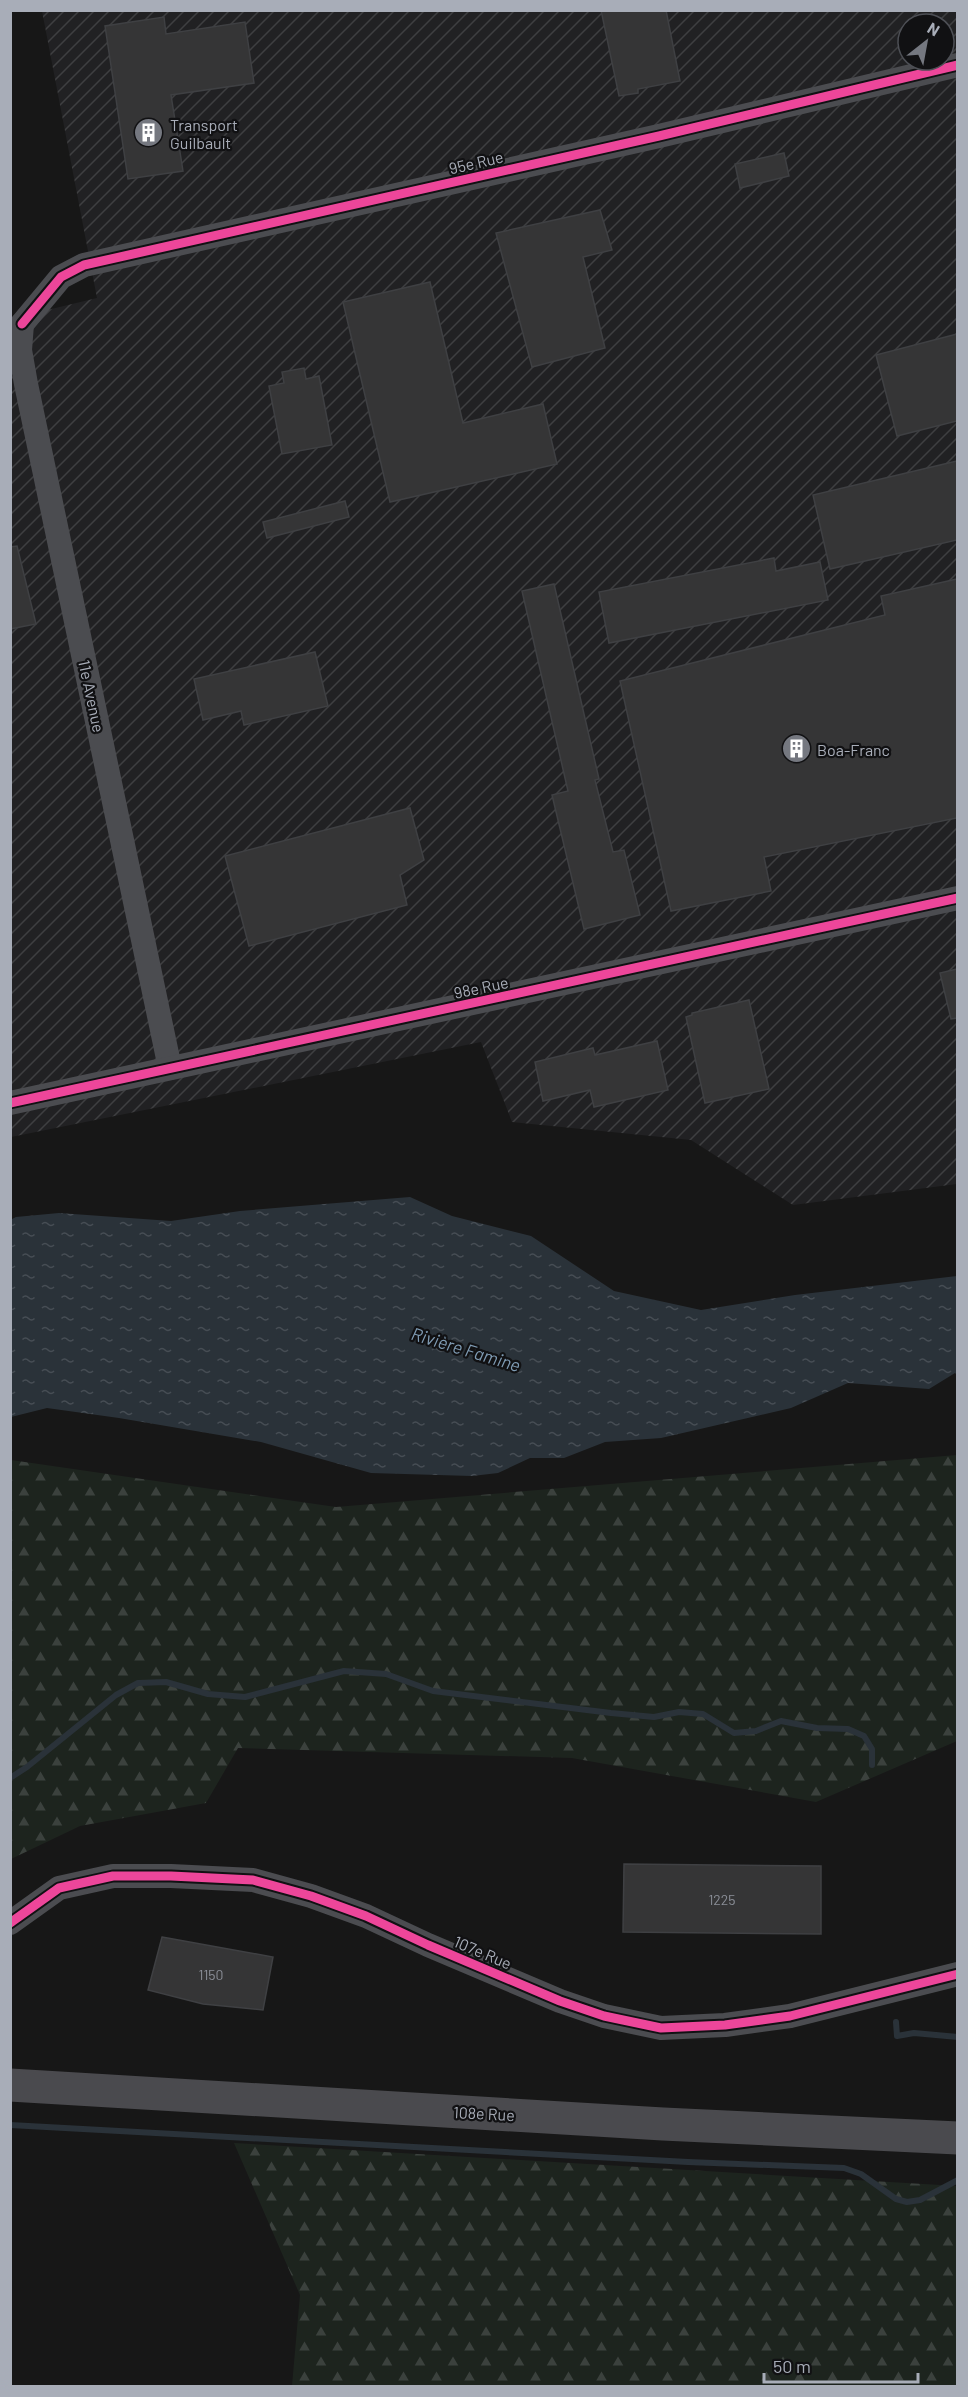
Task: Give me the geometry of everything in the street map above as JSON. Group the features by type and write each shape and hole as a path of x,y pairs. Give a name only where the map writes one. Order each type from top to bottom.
{"main road":[{"name":"108e Rue","path":"10,2085 663,2124 957,2138"}],"street":[{"name":"95e Rue","path":"16,321 61,277 84,265 659,136 957,65"},
{"name":"11e Avenue","path":"16,321 26,384 170,1068"},
{"name":"98e Rue","path":"10,1103 957,898"},
{"name":"107e Rue","path":"10,1923 59,1888 113,1876 252,1880 311,1896 366,1916 428,1945 604,2016 662,2028 725,2025 790,2016 957,1974"}],"shaded area":[{"path":"42,11 957,11 957,1184 793,1205 691,1140 512,1122 481,1042 11,1137 10,319 97,298"}],"green space":[{"path":"957,1455 957,1741 816,1802 572,1758 238,1748 206,1803 80,1826 11,1859 11,1460 336,1507"},
{"path":"234,2143 957,2186 957,2386 292,2386 300,2295"}],"water":[{"name":"Rivière Famine","path":"410,1197 452,1216 531,1236 614,1291 701,1310 795,1295 957,1276 957,1375 955,1373 929,1389 848,1383 791,1408 661,1438 605,1442 564,1458 530,1458 498,1473 472,1476 371,1473 261,1442 47,1408 11,1417 10,1220 16,1217 59,1213 171,1221 240,1211"}],"building":[{"path":"601,10 666,10 680,81 638,89 638,93 619,96"},
{"name":"Transport Guilbault","path":"164,17 166,34 245,22 254,83 171,95 183,171 128,179 105,26"},
{"path":"784,153 789,176 740,188 735,164"},
{"path":"600,210 612,250 583,257 605,348 532,367 496,233"},
{"path":"430,282 463,423 543,404 557,464 390,502 343,302"},
{"path":"957,334 957,421 897,436 876,355"},
{"path":"304,368 306,379 319,376 332,445 282,454 269,386 284,383 282,372"},
{"path":"957,461 957,540 830,569 813,495"},
{"path":"345,501 349,517 267,538 263,522"},
{"path":"17,546 36,624 10,629 10,547"},
{"path":"774,558 776,571 820,562 828,600 609,643 599,592"},
{"name":"Boa-Franc","path":"957,579 957,818 764,857 771,891 671,911 620,681 885,615 881,596"},
{"path":"554,584 599,779 595,780 613,852 624,850 640,915 584,929 552,795 568,791 522,591"},
{"path":"315,652 328,706 244,725 241,711 203,720 194,679"},
{"path":"410,808 424,860 400,875 407,905 249,946 225,856"},
{"path":"957,969 957,1018 951,1019 940,973"},
{"path":"749,1000 769,1089 705,1103 686,1017 692,1013"},
{"path":"657,1041 668,1090 594,1107 590,1090 543,1101 535,1062 593,1048 595,1055"},
{"path":"624,1864 821,1866 821,1934 623,1932"},
{"path":"162,1937 273,1957 263,2010 203,2004 148,1990"}],"waterway":[{"path":"10,1778 27,1767 116,1695 138,1683 166,1682 208,1694 245,1697 344,1671 386,1674 433,1691 611,1713 654,1717 679,1712 703,1714 734,1733 756,1731 781,1721 817,1728 848,1729 864,1736 872,1749 872,1765"},
{"path":"896,2022 897,2036 914,2033 958,2037"},
{"path":"10,2125 688,2162 844,2168 861,2174 896,2199 907,2202 920,2200 958,2180"}],"cycle path":[{"path":"22,324 61,277 84,265 659,136 958,65"},
{"path":"10,1103 958,898"},
{"path":"10,1923 59,1888 113,1876 253,1880 311,1896 366,1916 560,2001 604,2016 661,2028 725,2025 790,2016 958,1974"}],"place":[{"name":"Transport Guilbault","path":"149,133"},
{"name":"Boa-Franc","path":"796,749"}]}
